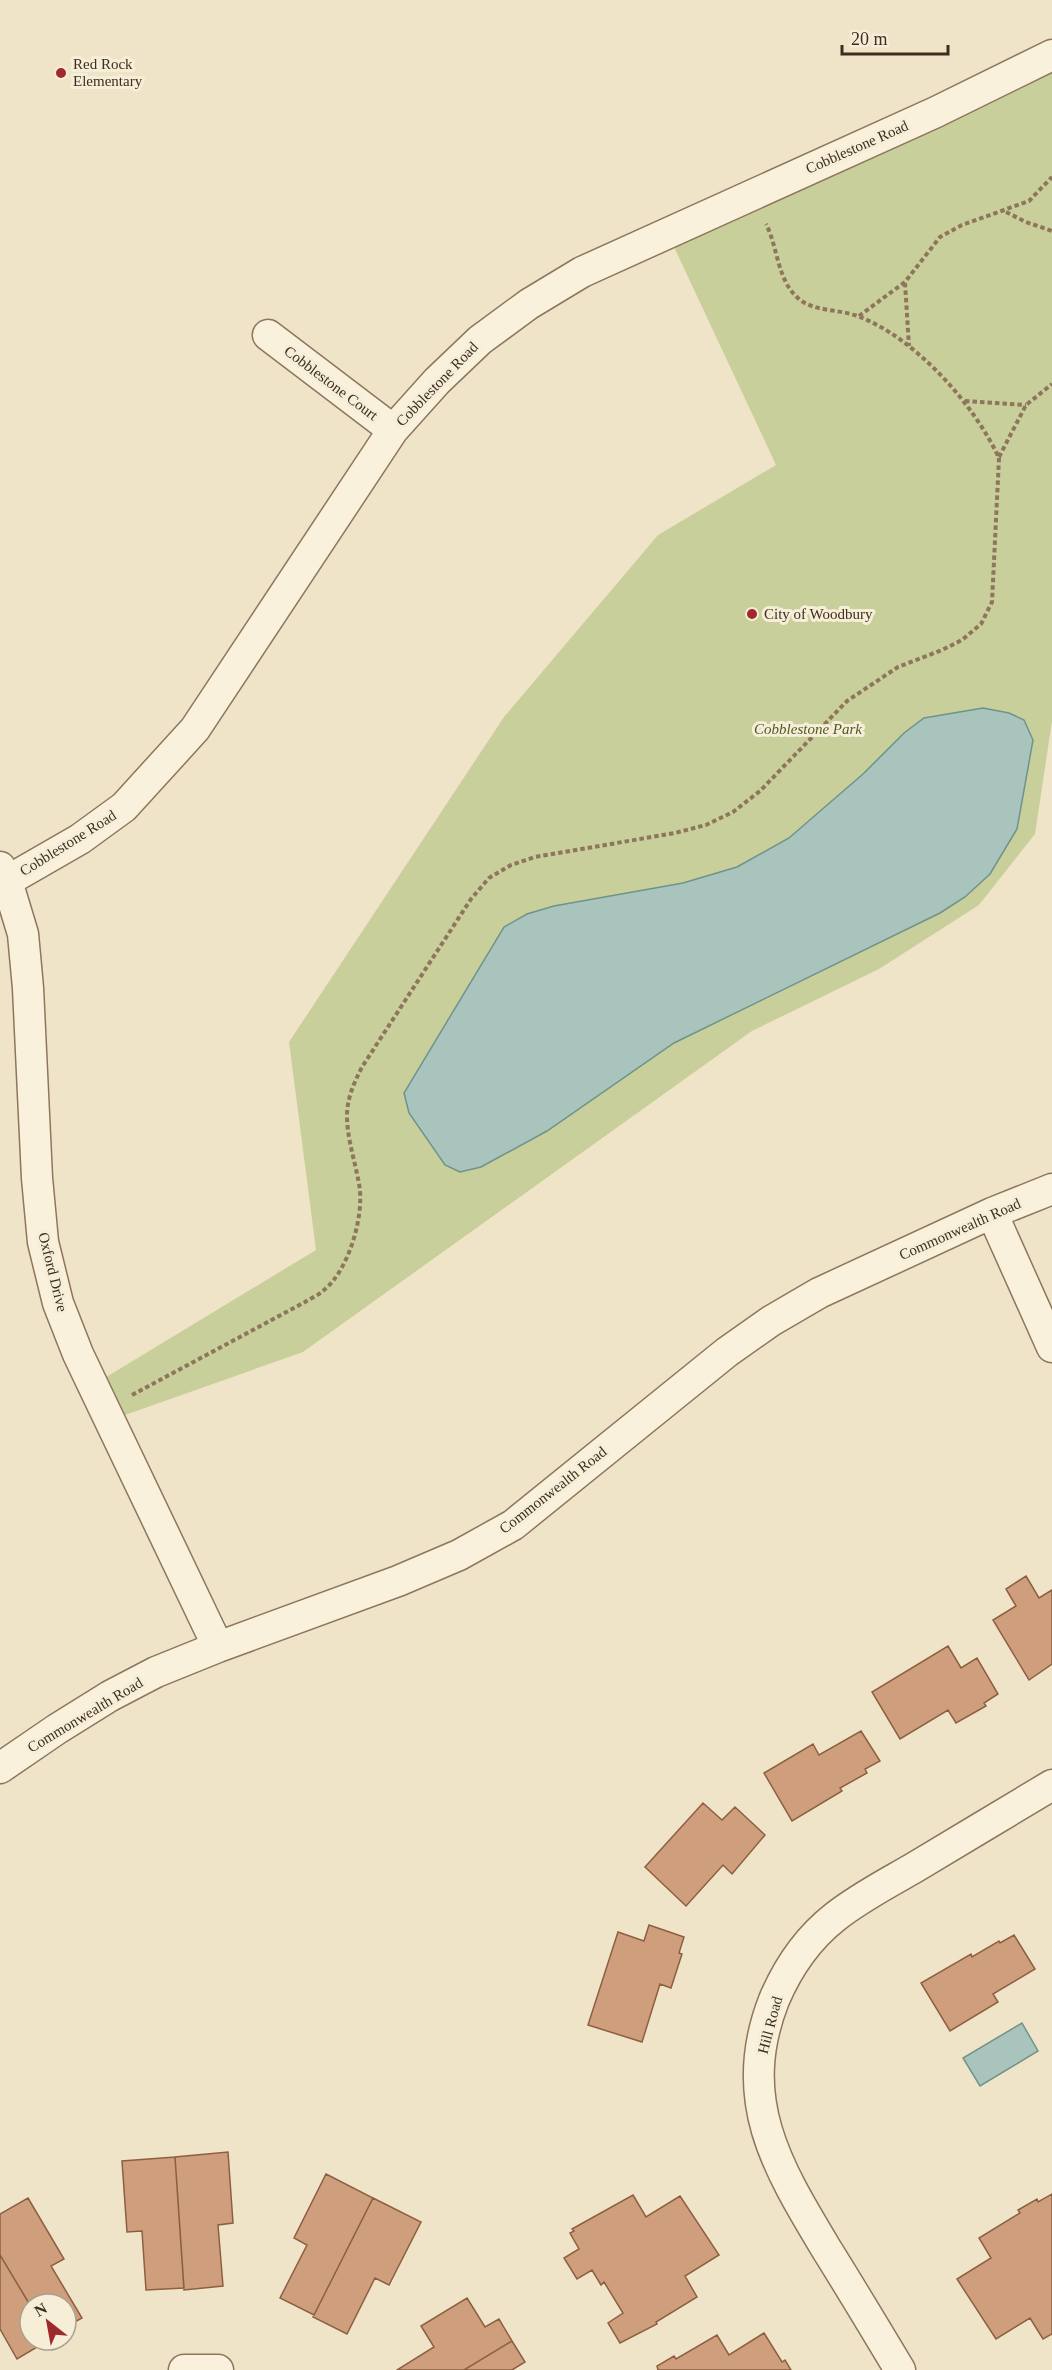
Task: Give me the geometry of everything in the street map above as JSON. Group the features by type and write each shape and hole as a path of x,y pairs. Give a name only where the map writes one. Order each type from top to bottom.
{"street":[{"name":"Cobblestone Road","path":"4,874 80,839 124,807 195,729 393,430 437,381 480,340 529,304 582,272 936,112 1052,55"},
{"name":"Cobblestone Court","path":"268,335 393,430"},
{"name":"Oxford Drive","path":"4,874 23,934 37,1178 43,1242 58,1303 78,1354 218,1647"},
{"name":"Commonwealth Road","path":"0,1768 110,1696 156,1672 398,1581 468,1550 513,1525 727,1352 771,1321 819,1293 993,1213 1052,1189"},
{"path":"993,1213 1052,1347"},
{"name":"Hill Road","path":"900,2370 797,2200 775,2157 764,2122 759,2087 759,2069 765,2028 780,1986 791,1966 804,1947 836,1917 852,1905 1052,1785"},
{"path":"184,2370 218,2370"}],"path":[{"path":"859,316 905,282 939,237 962,225 1029,201 1052,177"},
{"path":"751,195 772,235 786,283 799,300 859,316 909,346 964,401 989,437 999,458"},
{"path":"1005,211 1026,222 1052,231"},
{"path":"905,282 909,346"},
{"path":"104,1409 315,1296 325,1290 342,1269 352,1244 360,1210 360,1186 346,1114 351,1090 362,1068 471,899 489,878 511,865 535,857 675,833 706,825 733,812 760,791 847,701 898,667 962,640 981,624 992,602 999,458 1026,405 1052,384"},
{"path":"964,401 1026,405"}],"green space":[{"name":"Cobblestone Park","path":"1052,55 1052,721 1035,834 979,905 879,969 752,1031 303,1352 111,1420 93,1385 316,1250 289,1042 504,717 658,535 776,465 667,232"}],"water":[{"path":"983,708 1009,713 1024,720 1033,740 1017,829 990,874 965,897 940,913 674,1043 547,1131 481,1167 460,1172 445,1165 409,1113 404,1093 504,927 527,914 554,906 683,883 737,867 789,838 863,774 904,733 924,718"},
{"path":"1022,2023 1038,2051 980,2086 963,2058"}],"building":[{"path":"1026,1576 1039,1598 1052,1590 1052,1664 1029,1680 993,1620 1016,1606 1006,1589"},
{"path":"948,1646 961,1668 977,1658 998,1694 984,1703 986,1706 956,1723 948,1710 900,1739 872,1692"},
{"path":"861,1731 880,1761 865,1769 867,1773 840,1788 842,1791 792,1821 764,1773 813,1744 819,1755"},
{"path":"703,1803 722,1820 735,1807 765,1835 732,1874 723,1865 686,1906 645,1867"},
{"path":"649,1925 684,1937 679,1953 682,1954 671,1988 660,1984 642,2042 588,2025 618,1932 644,1941"},
{"path":"1014,1935 1035,1969 993,1994 998,2002 950,2031 921,1983 971,1954 972,1957"},
{"path":"228,2152 233,2223 218,2225 223,2286 184,2290 175,2157"},
{"path":"175,2157 184,2288 146,2290 142,2231 127,2232 122,2161"},
{"path":"326,2174 373,2198 314,2315 280,2298 307,2245 294,2238"},
{"path":"1052,2194 1052,2334 1043,2339 1030,2318 996,2339 957,2279 991,2258 979,2238 1020,2213 1018,2210 1037,2199 1038,2202"},
{"path":"633,2195 646,2217 680,2196 719,2255 685,2276 697,2297 656,2322 657,2324 620,2343 608,2323 623,2313 604,2282 601,2285 592,2270 577,2279 564,2258 579,2249 570,2233 574,2231 572,2229"},
{"path":"28,2198 64,2259 51,2266 66,2292 22,2292 0,2255 0,2214"},
{"path":"373,2198 421,2222 389,2285 375,2278 347,2334 313,2317"},
{"path":"0,2255 22,2292 18,2292 18,2352 29,2352 17,2359 0,2329"},
{"path":"467,2298 485,2327 499,2319 512,2341 464,2370 397,2370 434,2347 421,2326"},
{"path":"764,2333 782,2362 785,2360 791,2370 658,2370 657,2366 674,2356 676,2359 717,2335 729,2355"},
{"path":"512,2341 525,2362 512,2370 464,2370"}],"place":[{"name":"Red Rock Elementary","path":"61,73"},
{"name":"City of Woodbury","path":"752,614"}]}
